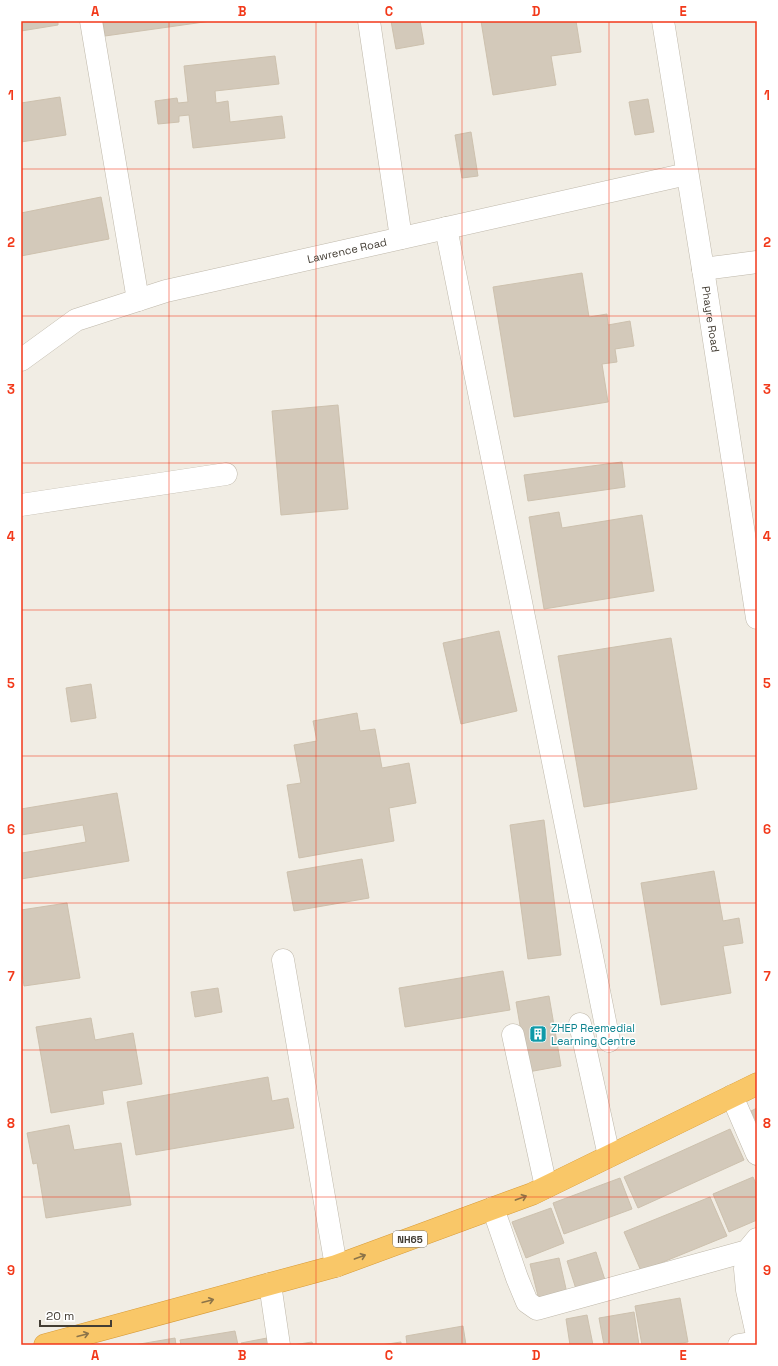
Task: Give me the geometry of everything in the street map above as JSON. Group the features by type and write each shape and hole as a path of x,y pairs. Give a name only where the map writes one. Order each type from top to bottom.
{"highway":[{"name":"NH65","path":"45,1345 336,1266 532,1194 757,1084"}],"street":[{"path":"91,21 138,300"},
{"path":"369,21 401,238"},
{"name":"Phayre Road","path":"663,21 704,268 757,618"},
{"name":"Lawrence Road","path":"21,360 76,320 166,291 688,174"},
{"path":"446,228 609,1042"},
{"path":"704,268 757,262"},
{"path":"21,505 226,474"},
{"path":"283,960 336,1266"},
{"path":"580,1024 609,1156"},
{"path":"513,1035 546,1187"},
{"path":"732,1096 757,1154"},
{"path":"493,1208 517,1278 528,1302 537,1309 752,1245"},
{"path":"752,1245 745,1269 747,1290 757,1335"},
{"path":"270,1284 279,1345"},
{"path":"739,1345 757,1342"}],"building":[{"path":"21,21 58,21 58,25 21,31"},
{"path":"103,21 211,21 105,36"},
{"path":"391,21 420,21 424,44 396,49"},
{"path":"481,21 576,21 581,52 551,56 556,85 493,95"},
{"path":"275,56 279,84 215,91 216,103 228,101 230,122 282,116 285,138 193,148 189,115 179,116 179,122 158,124 155,101 177,98 178,103 188,102 184,66"},
{"path":"60,97 66,135 21,142 21,103"},
{"path":"648,99 654,132 635,135 629,102"},
{"path":"471,132 478,176 462,178 455,135"},
{"path":"101,197 109,239 21,256 21,213"},
{"path":"582,273 589,317 607,314 608,325 630,321 634,346 615,349 617,362 602,364 608,402 514,417 493,287"},
{"path":"338,405 348,509 281,515 272,411"},
{"path":"622,462 625,487 528,501 524,475"},
{"path":"559,512 562,528 642,515 654,591 544,609 529,517"},
{"path":"499,631 517,711 461,724 443,643"},
{"path":"671,638 697,789 584,807 558,656"},
{"path":"91,684 96,718 71,722 66,688"},
{"path":"357,713 360,731 375,729 382,768 409,763 416,803 389,808 394,841 299,858 287,785 301,783 294,745 317,741 313,721"},
{"path":"117,793 129,861 21,879 21,846 22,853 86,842 83,825 21,835 21,809"},
{"path":"544,820 561,955 528,959 510,825"},
{"path":"362,859 369,898 294,911 287,872"},
{"path":"714,871 723,921 739,918 743,943 723,946 731,993 661,1005 641,883"},
{"path":"67,903 80,978 24,986 21,965 21,910"},
{"path":"503,971 510,1010 405,1027 399,988"},
{"path":"218,988 222,1012 195,1017 191,992"},
{"name":"ZHEP Reemedial Learning Centre","path":"549,996 561,1066 528,1072 516,1002"},
{"path":"91,1018 95,1040 133,1033 142,1084 102,1091 104,1104 51,1113 36,1027"},
{"path":"268,1077 272,1101 288,1098 294,1128 136,1155 127,1102"},
{"path":"757,1108 757,1123 751,1111"},
{"path":"69,1125 74,1150 121,1143 131,1205 46,1218 37,1163 33,1164 27,1133"},
{"path":"730,1129 744,1160 638,1208 624,1177"},
{"path":"753,1177 757,1186 757,1220 729,1232 713,1194"},
{"path":"620,1178 632,1209 564,1234 553,1203"},
{"path":"710,1197 727,1236 641,1271 624,1232"},
{"path":"551,1208 564,1243 526,1258 512,1222"},
{"path":"596,1252 605,1280 576,1289 567,1261"},
{"path":"559,1258 567,1293 539,1300 530,1264"},
{"path":"680,1298 688,1342 669,1345 642,1345 635,1306"},
{"path":"634,1312 639,1345 604,1345 599,1318"},
{"path":"587,1315 593,1345 570,1345 566,1319"},
{"path":"463,1326 466,1345 407,1345 406,1336"},
{"path":"235,1331 238,1345 181,1345 180,1340"},
{"path":"175,1338 176,1345 134,1345"},
{"path":"267,1338 268,1345 242,1345 241,1343"},
{"path":"312,1342 313,1345 293,1345"},
{"path":"401,1342 401,1345 381,1345"}],"place":[{"name":"ZHEP Reemedial Learning Centre","path":"538,1034"}]}
